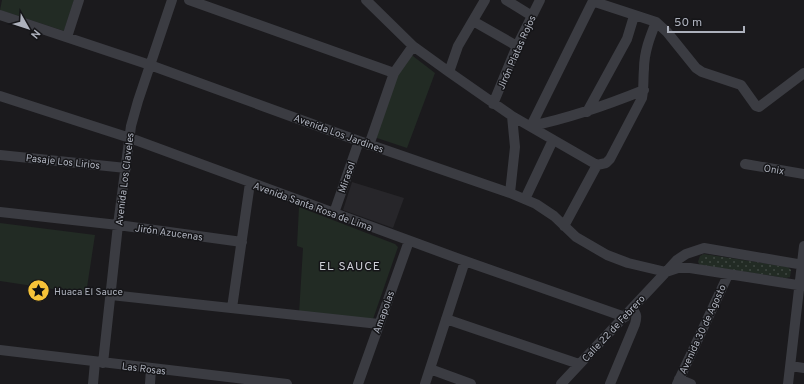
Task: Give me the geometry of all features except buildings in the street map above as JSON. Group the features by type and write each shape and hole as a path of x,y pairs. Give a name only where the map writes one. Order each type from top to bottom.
{"street":[{"path":"67,37 79,0"},
{"name":"Avenida Los Claveles","path":"93,384 99,362 111,295 118,225 131,126 172,0"},
{"path":"189,0 394,73"},
{"path":"366,0 413,46 493,104 597,165 606,163 610,159 642,98 644,90 645,57 648,42 656,22"},
{"path":"449,72 458,46 485,0"},
{"path":"506,0 532,16"},
{"name":"Jirón Platas Rojos","path":"493,104 517,46 540,0"},
{"path":"531,126 592,3 595,2 656,22 668,32 696,68 702,72 741,85 756,106 759,107 804,74"},
{"name":"Avenida Los Jardines","path":"0,15 150,65 370,145 510,193 536,204 576,237 607,255 628,263 666,272"},
{"path":"587,112 627,39 634,16"},
{"path":"473,21 517,46"},
{"path":"370,145 394,73 413,46"},
{"path":"531,126 587,112 644,90"},
{"name":"Avenida Santa Rosa de Lima","path":"0,96 130,138 466,261 628,313"},
{"path":"510,193 515,147 512,116"},
{"path":"525,199 554,140"},
{"name":"Mirasol","path":"334,213 359,141"},
{"name":"Pasaje Los Lirios","path":"0,154 126,168"},
{"name":"Onix","path":"745,164 804,174"},
{"path":"564,226 597,165"},
{"path":"232,308 250,183"},
{"name":"Jirón Azucenas","path":"0,212 118,225 242,242"},
{"name":"Amapolas","path":"358,384 409,240"},
{"path":"788,384 802,286 804,246"},
{"name":"Calle 22 de Febrero","path":"561,384 677,260 686,254 704,248 803,264"},
{"path":"425,384 466,261"},
{"path":"666,272 678,268 690,268 802,286"},
{"name":"Avenida 30 de Agosto","path":"678,382 728,275"},
{"path":"111,295 379,324"},
{"path":"610,384 637,318 636,313 628,313"},
{"path":"446,319 579,364"},
{"name":"Las Rosas","path":"0,350 151,368 205,379 287,384"},
{"path":"791,366 804,368"},
{"path":"150,384 151,368"},
{"path":"430,370 471,384"},
{"path":"678,382 691,384"}],"shaded area":[{"path":"2,0 74,0 64,31 0,10"},
{"path":"409,53 435,73 407,148 374,137 396,73"},
{"path":"352,182 404,198 393,228 343,210"},
{"path":"299,207 395,244 398,247 372,322 299,314 303,248 297,246"},
{"path":"0,223 95,235 86,294 0,281"},
{"path":"704,254 788,267 791,270 790,277 786,278 700,265 698,262 700,256"}],"place":[{"name":"Huaca El Sauce","path":"38,291"}],"district":[{"name":"EL SAUCE","path":"350,266"}]}
